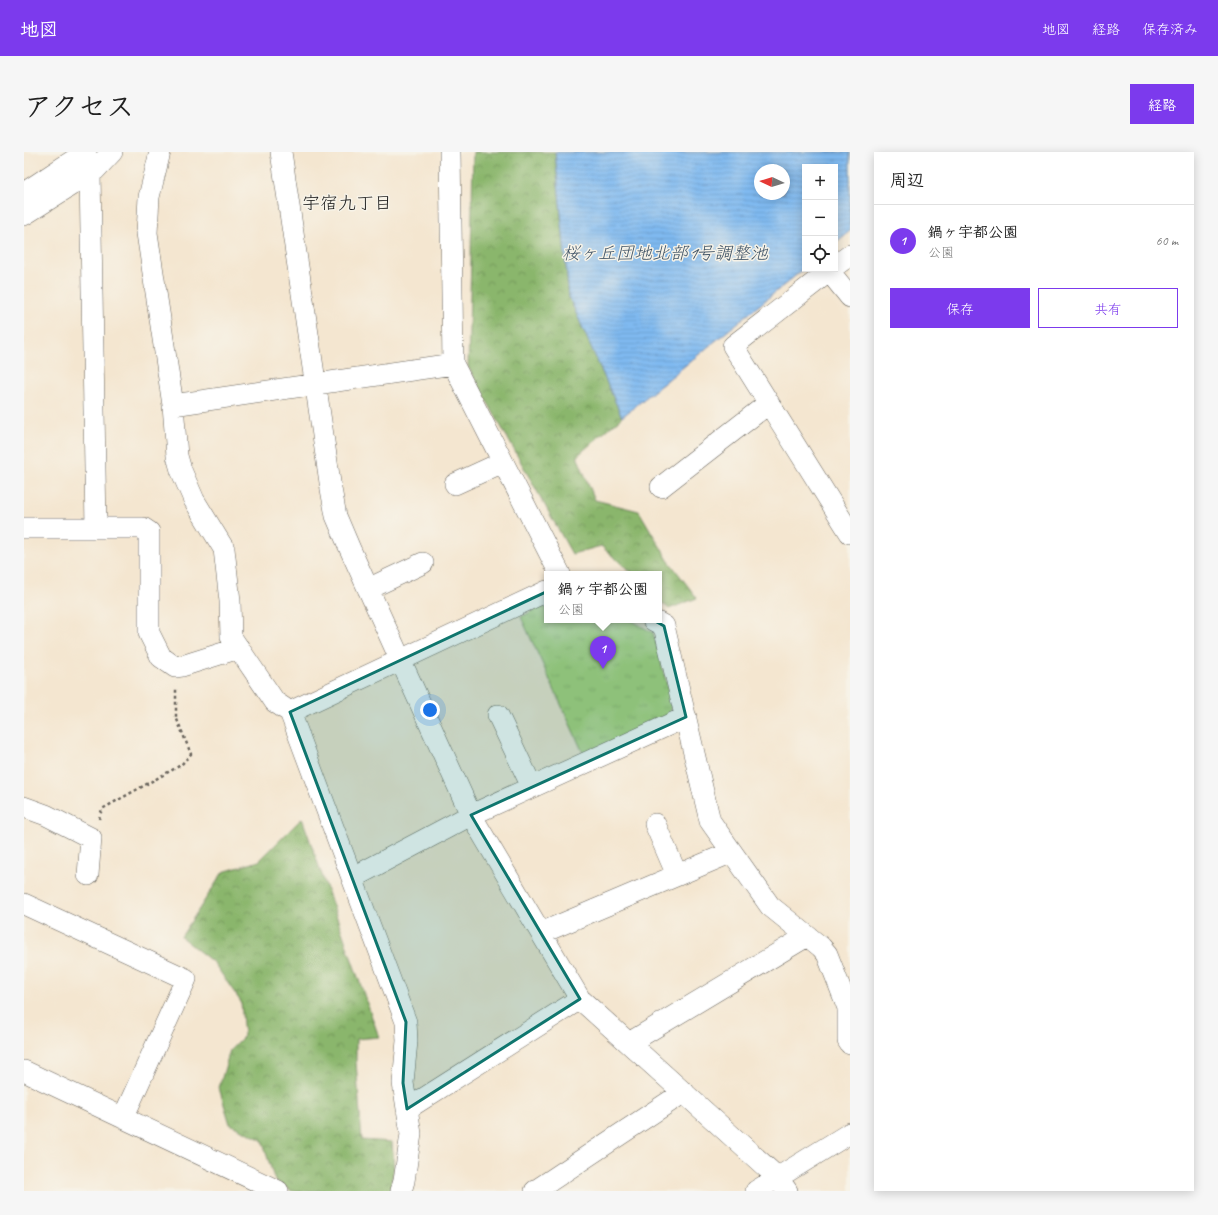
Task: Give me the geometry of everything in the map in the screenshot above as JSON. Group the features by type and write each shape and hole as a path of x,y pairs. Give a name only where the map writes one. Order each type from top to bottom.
{"street":[{"path":"24,193 86,152"},
{"path":"24,216 95,170 112,152"},
{"path":"160,152 149,196 147,233 173,405 178,456 181,470 194,500 224,549 230,601 231,637 276,702 290,712 406,1022 407,1041 403,1083 410,1134 404,1181 400,1191"},
{"path":"282,152 336,516 471,815 580,999 684,1092 782,1184"},
{"path":"450,152 453,364 558,571"},
{"path":"90,173 96,528"},
{"path":"838,264 850,255"},
{"path":"828,272 733,346 850,533"},
{"path":"834,272 850,297"},
{"path":"173,405 453,364"},
{"path":"661,487 769,404"},
{"path":"455,484 503,462"},
{"path":"24,528 143,528 149,532 149,633 161,656 175,667 239,648"},
{"path":"368,589 422,564"},
{"path":"290,712 544,592"},
{"path":"658,623 664,626 710,821 770,906 821,947 827,954 848,1008 848,1041 850,1044"},
{"path":"498,715 532,787"},
{"path":"352,878 471,815 686,717"},
{"path":"24,807 46,815 91,838 88,875"},
{"path":"655,824 677,875"},
{"path":"540,933 732,852"},
{"path":"24,904 186,979 123,1118"},
{"path":"628,1042 807,936"},
{"path":"407,1109 580,999"},
{"path":"24,1071 278,1191"},
{"path":"534,1191 684,1092"},
{"path":"756,1191 782,1184 850,1133"}],"path":[{"path":"91,838 102,809 181,765 191,754 176,718 175,667"}],"highlighted area":[{"path":"565,583 600,590 664,626 686,717 471,815 580,999 407,1109 403,1083 406,1022 290,712"}],"green space":[{"path":"473,152 555,152 569,297 622,417 577,456 595,500 639,511 668,560 697,598 669,609 662,603 662,571 630,571 601,546 572,554 468,367"},
{"path":"544,606 544,623 636,623 653,633 672,704 668,716 585,757 521,617"},
{"path":"302,818 379,1037 356,1039 356,1062 362,1140 392,1142 394,1168 390,1191 292,1191 275,1181 262,1140 230,1124 219,1088 230,1050 244,1036 241,1002 214,963 181,937 223,872 259,861"}],"water":[{"name":"桜ヶ丘団地北部1号調整池","path":"555,152 850,152 850,231 838,241 838,164 802,164 802,270 622,417 569,297"}],"place":[{"name":"鍋ヶ宇都公園","path":"603,669"}],"district":[{"name":"宇宿九丁目","path":"347,203"}]}
